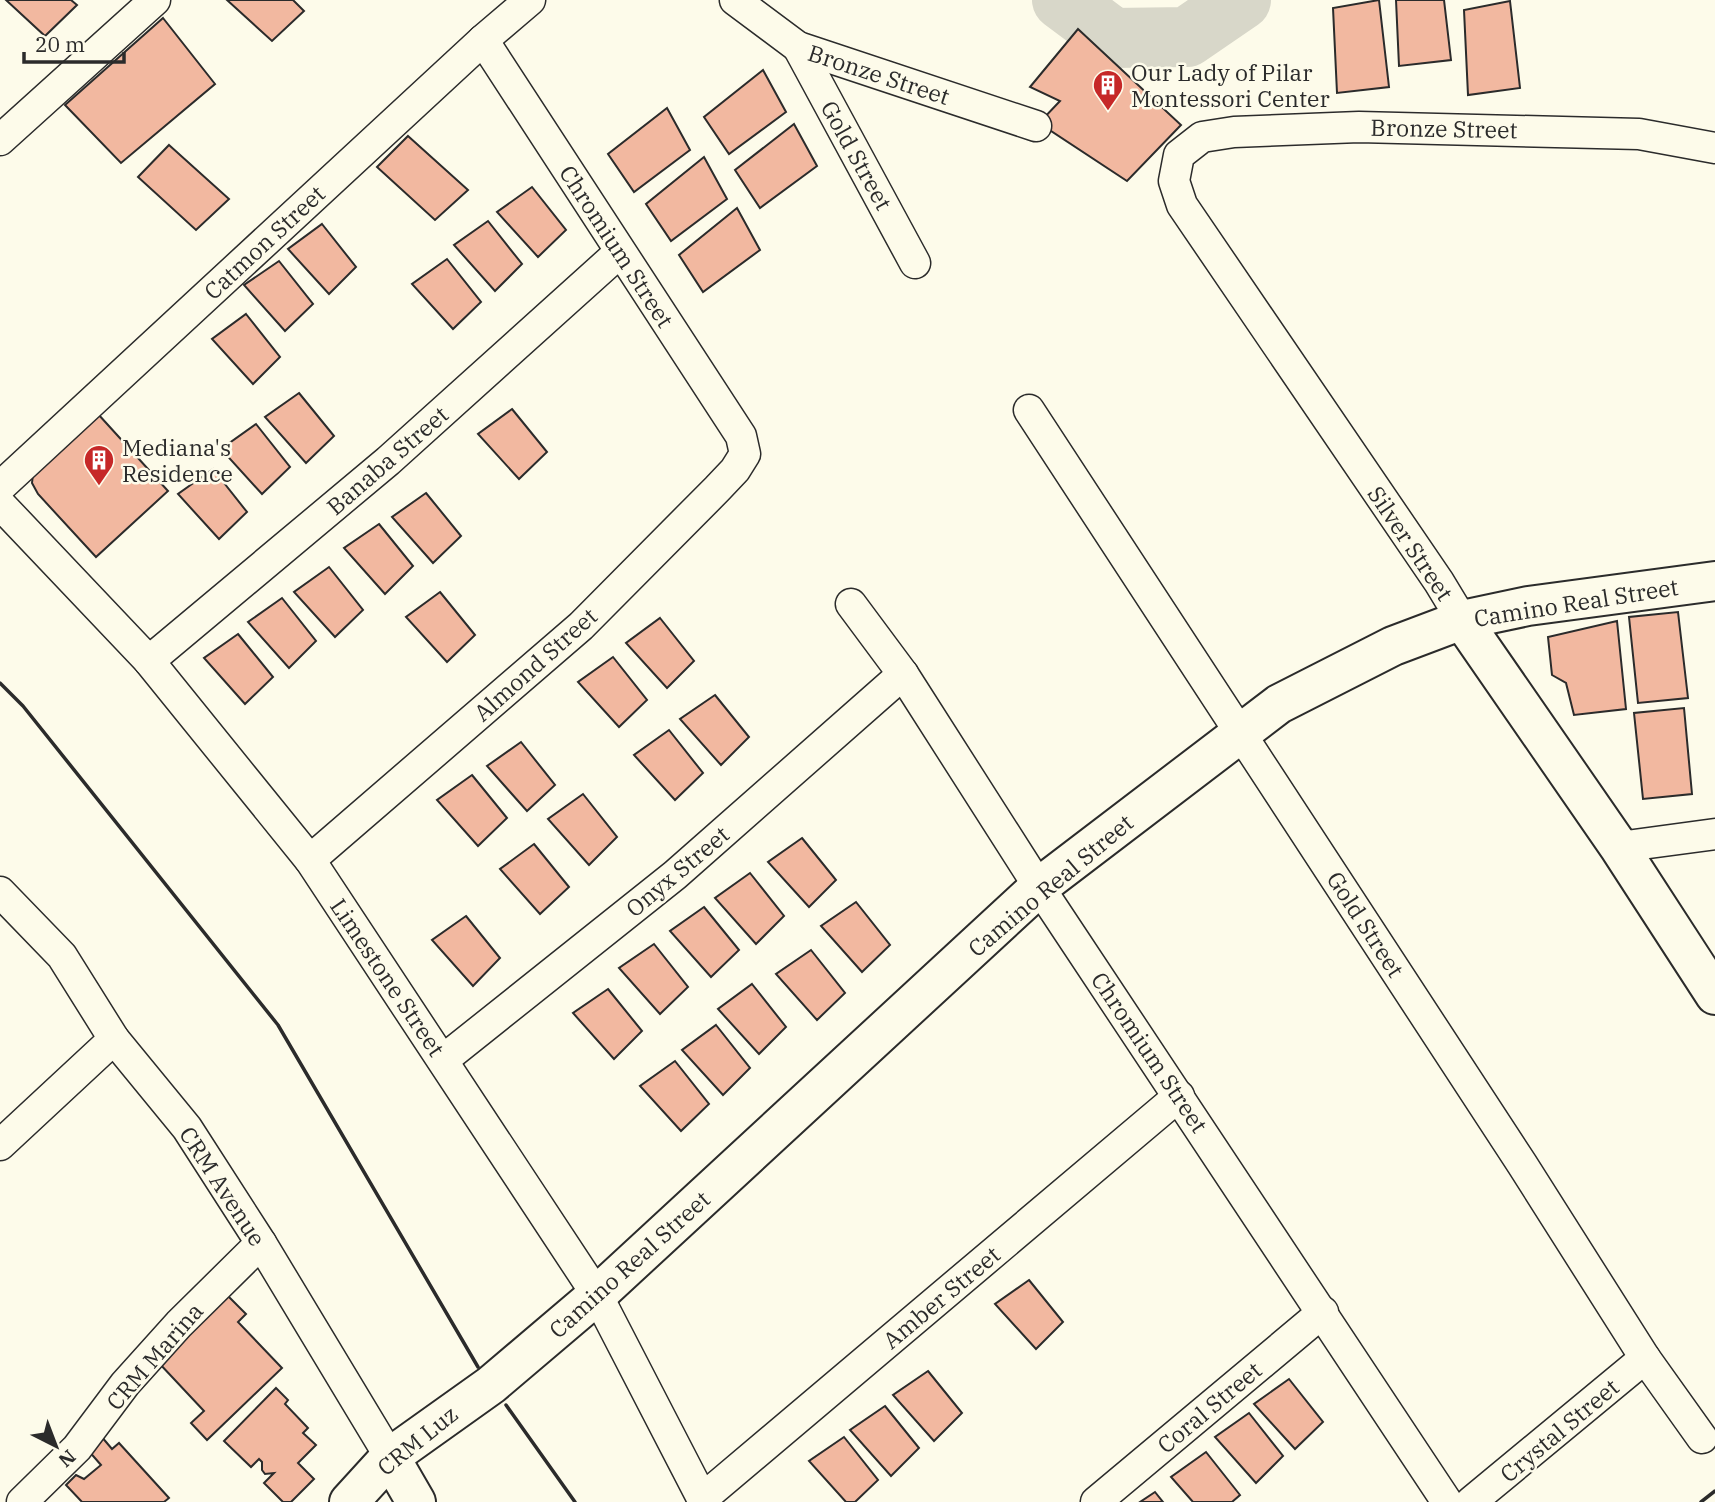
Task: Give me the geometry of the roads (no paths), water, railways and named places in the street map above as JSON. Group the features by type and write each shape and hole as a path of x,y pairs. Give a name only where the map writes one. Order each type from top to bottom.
{"street":[{"path":"0,140 155,0"},
{"name":"Catmon Street","path":"0,486 483,40 530,0"},
{"name":"Bronze Street","path":"735,0 798,47 1036,126"},
{"name":"Chromium Street","path":"483,40 741,436 745,454"},
{"name":"Gold Street","path":"798,47 915,263"},
{"name":"Bronze Street","path":"1179,155 1202,137 1234,132 1359,127 1639,134 1715,148"},
{"name":"Silver Street","path":"1179,155 1174,181 1182,205 1619,847 1715,995"},
{"name":"Banaba Street","path":"149,661 388,461 620,252"},
{"name":"Gold Street","path":"1029,410 1515,1152 1646,1358 1702,1438"},
{"name":"Almond Street","path":"310,860 581,626 718,489 745,454"},
{"name":"Limestone Street","path":"0,504 149,661 310,860 597,1294 703,1500"},
{"name":"Camino Real Street","path":"491,1385 597,1294 1039,887 1240,731 1279,704 1393,646 1462,620 1528,606 1715,581"},
{"name":"Chromium Street","path":"851,604 903,674 1039,887 1447,1502"},
{"name":"Onyx Street","path":"443,1060 675,875 903,674"},
{"path":"1619,847 1715,834"},
{"name":"CRM Avenue","path":"0,892 62,956 114,1039 187,1128 261,1243 416,1502"},
{"path":"0,1145 114,1039"},
{"name":"Amber Street","path":"703,1500 1180,1096"},
{"name":"CRM Marina","path":"22,1502 77,1448 125,1384 179,1324 261,1243"},
{"name":"Coral Street","path":"1096,1502 1322,1312"},
{"name":"Crystal Street","path":"1471,1502 1646,1358"},
{"name":"CRM Luz","path":"349,1502 390,1457 491,1385"}],"waterway":[{"path":"1062,0 1113,38 1187,37 1241,0"}],"place":[{"name":"Our Lady of Pilar Montessori Center","path":"1108,112"},
{"name":"Mediana's Residence","path":"99,487"}]}
